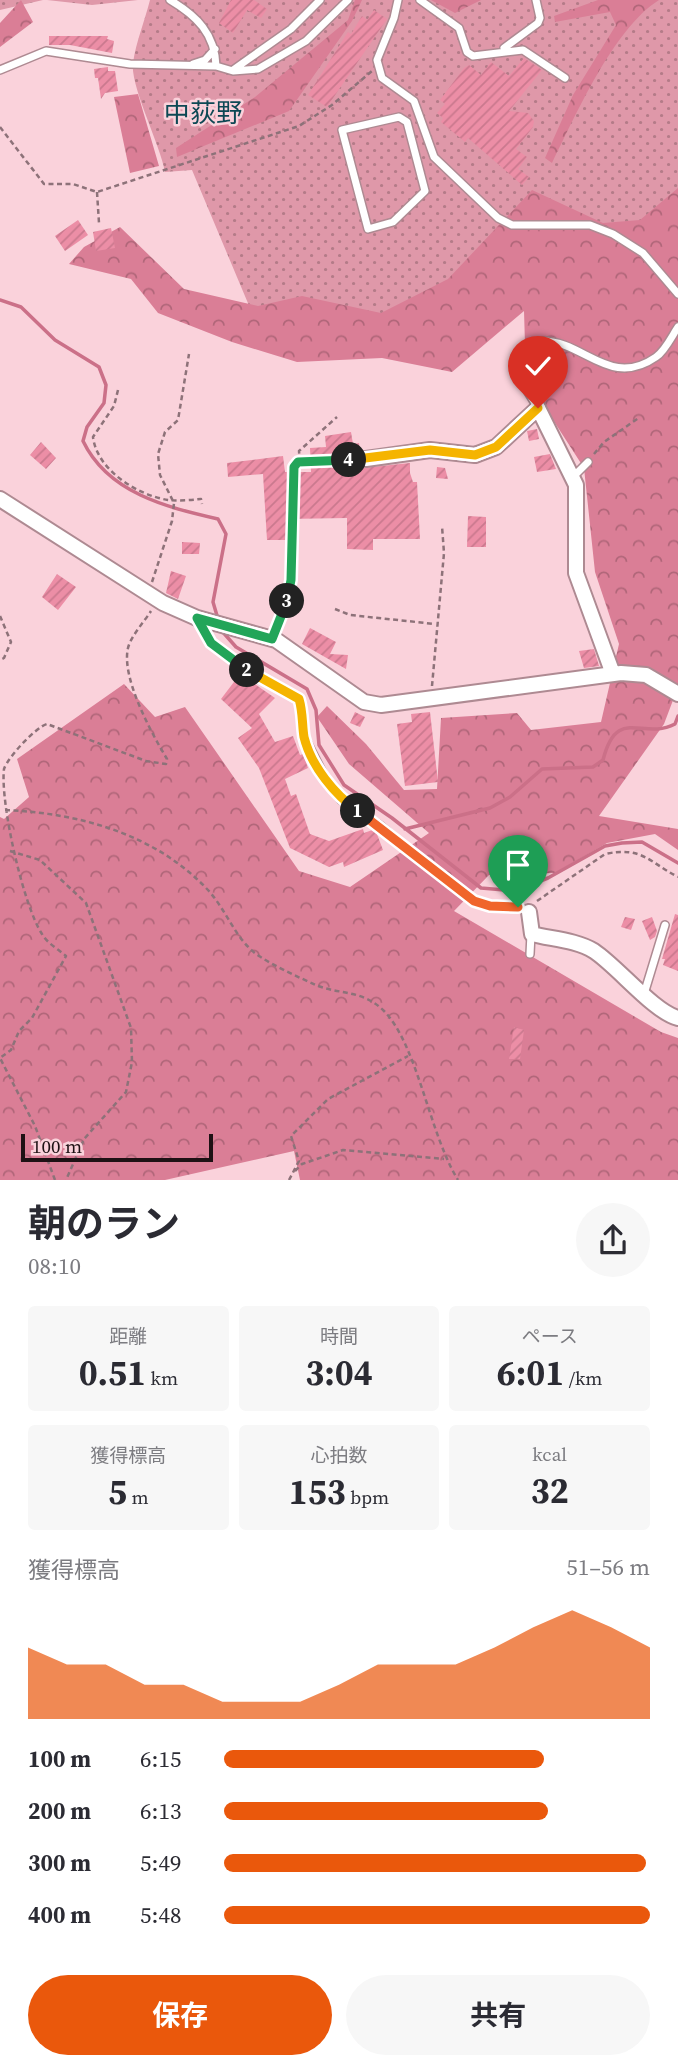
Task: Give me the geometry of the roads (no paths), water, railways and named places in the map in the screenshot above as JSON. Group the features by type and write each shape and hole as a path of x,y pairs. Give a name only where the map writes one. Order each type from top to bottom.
{"street":[{"path":"366,459 430,450 475,455 496,447 538,408 576,485 576,573 614,674"},
{"path":"0,499 153,596 203,620 272,639 364,702 381,705 614,674 646,675 677,693"},
{"path":"533,926 589,942 660,1010 678,1018"}],"lane":[{"path":"170,0 189,11 206,30 215,49 216,66"},
{"path":"233,71 291,29 320,0"},
{"path":"0,71 47,51 130,64 216,66 233,71 258,69 306,41 348,0"},
{"path":"398,0 394,18 377,60 378,65 382,78 414,101 434,157 498,218 512,225 590,225 613,234 643,253 678,294"},
{"path":"420,0 459,28 467,52 473,56 523,50 565,78"},
{"path":"498,52 521,39 537,23 540,18 536,0"},
{"path":"190,65 205,60 215,49"},
{"path":"399,117 407,122 414,146 425,191 393,222 368,229 342,130 399,117"},
{"path":"414,146 428,140"},
{"path":"538,408 515,371 516,356 531,344 543,341 559,345 605,366 626,368 658,356 678,327"},
{"path":"573,477 588,462"},
{"path":"203,620 211,643 241,667 299,699 304,738 317,765 341,800 381,826 449,884"},
{"path":"644,994 665,925"},
{"path":"530,954 533,926"}],"waterway":[{"path":"0,300 21,307 55,340 99,367 106,385 104,403 87,427 83,441 107,473 140,495 159,503 218,519 226,534 213,602 218,619"},
{"path":"221,630 236,647 307,689 316,710 319,745 344,785 392,818 481,888 515,891 548,878 605,846 622,843 642,842 678,863"},
{"path":"405,829 490,808 510,797 542,769 593,767 603,760 609,743 623,729 663,728 675,724 678,716"}],"district":[{"name":"中荻野","path":"203,113"}]}
